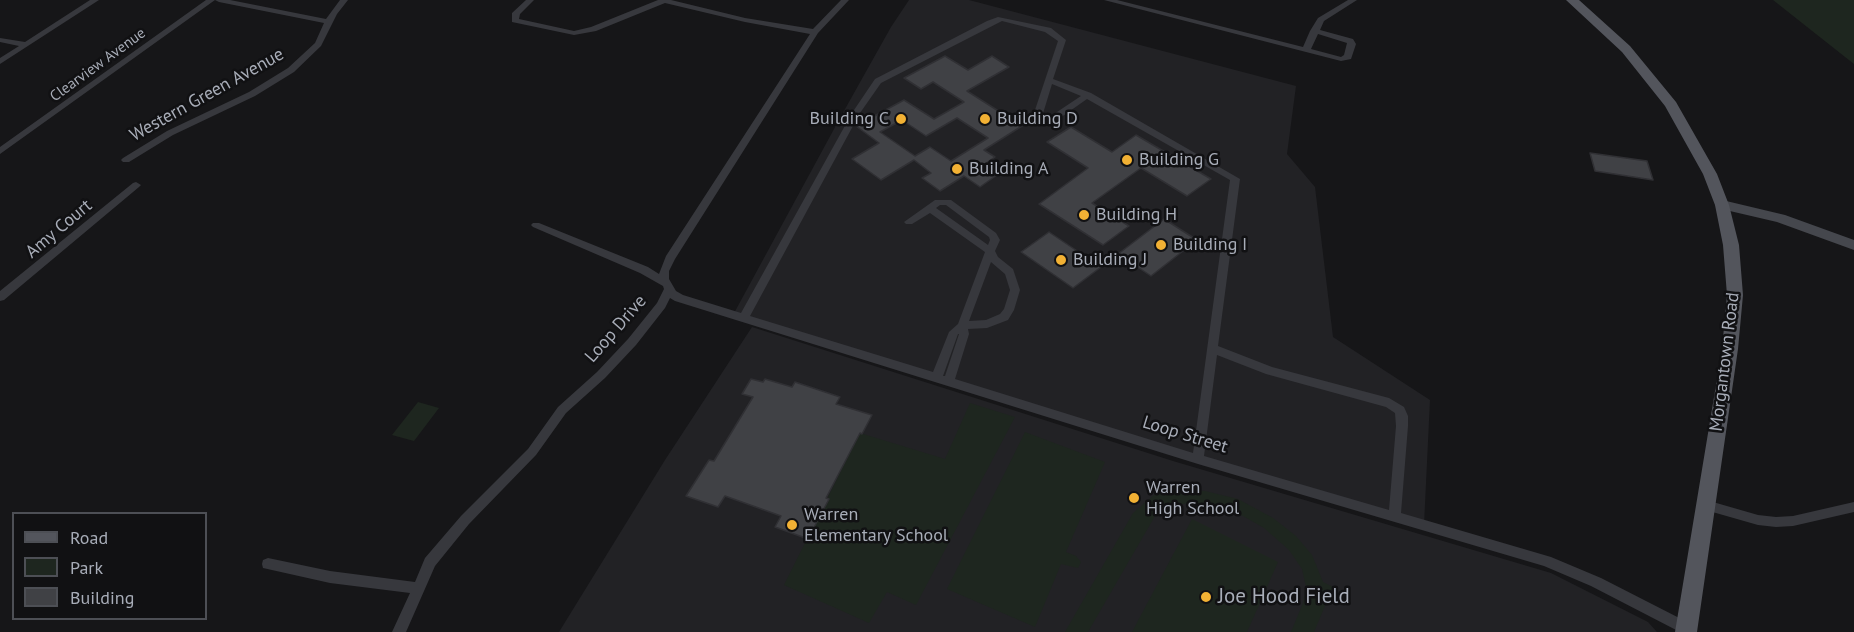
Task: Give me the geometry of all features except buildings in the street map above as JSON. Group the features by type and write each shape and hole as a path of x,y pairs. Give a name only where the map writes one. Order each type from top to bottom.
{"main road":[{"name":"Morgantown Road","path":"1572,0 1626,49 1662,91 1698,149 1722,205 1732,252 1734,313 1686,630"}],"street":[{"path":"0,62 95,0"},
{"name":"Clearview Avenue","path":"0,151 211,0"},
{"path":"219,0 330,22"},
{"name":"Western Green Avenue","path":"126,160 170,132 238,101 280,77 312,52 324,36 335,9 344,0"},
{"path":"530,0 516,13 515,20 574,33 593,29 663,0 745,20 815,32"},
{"name":"Loop Drive","path":"399,632 430,562 455,531 532,452 562,410 607,369 661,305 667,286 664,271 670,258 815,32 845,0"},
{"path":"1108,0 1156,9 1306,50 1341,58 1348,57 1352,44 1350,41 1314,31"},
{"path":"1306,50 1314,31 1328,14 1353,0"},
{"path":"744,318 856,113 878,81 990,22 1001,19 1048,30 1062,40 1036,120 1038,122 1047,123 1088,95"},
{"path":"0,40 26,45"},
{"path":"1050,81 1069,86 1088,95 1236,179 1198,459"},
{"name":"Amy Court","path":"1,296 136,185"},
{"path":"909,222 938,202 948,202 989,230 995,240 962,326 964,334 949,381"},
{"path":"1722,205 1787,220 1854,245"},
{"path":"930,208 990,251 994,259 1009,272 1016,290 1009,310 996,321 962,326 954,332 937,377"},
{"name":"Loop Street","path":"536,225 644,270 667,286 679,298 1198,459 1546,561 1596,582 1686,630"},
{"path":"984,267 993,263 1000,264"},
{"path":"1214,349 1270,371 1389,403 1400,410 1402,426 1395,517"},
{"path":"1706,505 1758,520 1776,522 1793,521 1854,507"},
{"path":"268,564 347,580 417,588"}],"shaded area":[{"path":"909,0 969,0 1296,86 1287,154 1315,187 1333,337 1430,400 1424,525 733,315 840,118 891,27"},
{"path":"752,327 1173,461 1551,573 1648,622 1657,632 559,632 665,460"}],"green space":[{"path":"1773,0 1854,0 1854,64 1840,53"},
{"path":"418,402 439,408 414,441 392,435"},
{"path":"970,403 1015,417 916,605 887,592 869,623 784,585 860,433 945,459"},
{"path":"1025,432 1105,462 1066,552 1076,556 1081,562 1078,568 1061,564 1035,627 947,589"},
{"path":"1172,489 1205,491 1238,499 1273,518 1296,536 1312,555 1323,582 1333,587 1314,632 1291,632 1303,603 1306,587 1302,569 1289,550 1264,528 1243,516 1212,506 1190,503 1170,506 1155,516 1088,632 1065,632 1133,513 1154,495"},
{"name":"Joe Hood Field","path":"1192,519 1278,562 1247,632 1132,632"}],"place":[{"name":"Building C","path":"901,119"},
{"name":"Building D","path":"985,119"},
{"name":"Building G","path":"1127,160"},
{"name":"Building A","path":"957,169"},
{"name":"Building H","path":"1084,215"},
{"name":"Building I","path":"1161,245"},
{"name":"Building J","path":"1061,260"},
{"name":"Warren High School","path":"1134,498"},
{"name":"Warren Elementary School","path":"792,525"},
{"name":"Joe Hood Field","path":"1206,597"}]}
